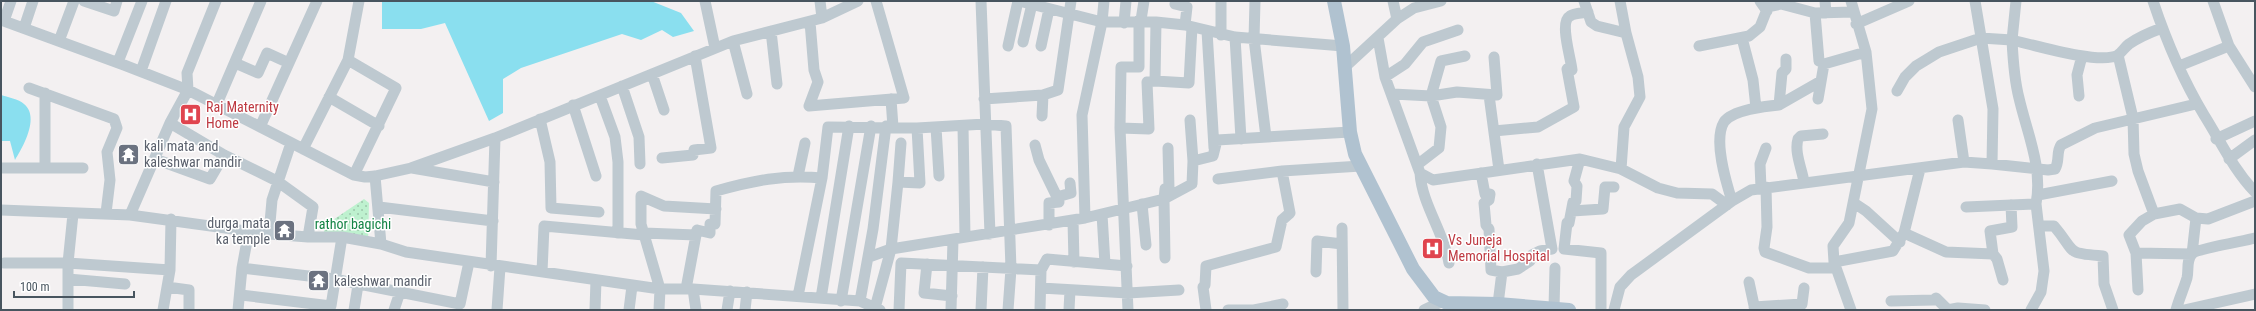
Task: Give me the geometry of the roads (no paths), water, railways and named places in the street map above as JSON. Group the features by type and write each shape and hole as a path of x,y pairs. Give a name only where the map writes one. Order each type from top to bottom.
{"main road":[{"path":"1334,1 1343,46 1350,132 1355,154 1413,269 1434,297 1446,304 1498,304 1569,310"}],"street":[{"path":"11,1 2,21 118,62 188,90 216,106 354,175 366,177 411,168 495,138 733,41 810,22 858,1"},
{"path":"24,28 32,1"},
{"path":"59,41 74,1"},
{"path":"84,1 114,11 117,1"},
{"path":"118,62 142,1"},
{"path":"141,71 166,1"},
{"path":"130,215 170,123 188,90 187,73 216,1"},
{"path":"216,106 261,1"},
{"path":"260,127 317,1"},
{"path":"303,149 348,60 359,1"},
{"path":"706,1 715,48"},
{"path":"820,1 822,18"},
{"path":"810,22 814,70 818,82 809,106 904,98 876,1"},
{"path":"981,1 990,234"},
{"path":"984,99 1043,95 1058,90 1071,1"},
{"path":"1085,218 1082,115 1102,22 1104,1"},
{"path":"1124,22 1126,1"},
{"path":"1128,310 1120,128 1121,67 1139,67 1140,20 1144,1"},
{"path":"1120,128 1149,129 1147,82 1189,83 1187,4 1175,4 1176,1"},
{"path":"1221,1 1221,36"},
{"path":"1255,1 1254,39 1266,137"},
{"path":"1393,1 1397,19"},
{"path":"1344,67 1378,38 1397,19 1414,8 1441,1"},
{"path":"1584,1 1591,22 1597,26 1626,33"},
{"path":"1620,1 1626,33 1638,77 1640,97 1624,127 1621,169"},
{"path":"1760,1 1767,11"},
{"path":"1820,61 1821,13 1825,1"},
{"path":"1856,24 1908,1"},
{"path":"1975,1 1993,109 1992,164"},
{"path":"2016,1 2012,40 2014,76 2035,152 2038,226 2044,271 2041,292 2031,310"},
{"path":"2153,1 2162,28 2196,104 2229,159 2255,192"},
{"path":"2213,1 2229,46 2255,87"},
{"path":"1024,2 1102,22 1140,20 1188,26 1221,36 1235,38 1343,46"},
{"path":"1023,42 1024,2"},
{"path":"1008,46 1024,2"},
{"path":"1699,46 1742,38 1760,27 1768,7 1782,4 1821,13 1852,6 1856,24 1866,52 1872,109 1854,203 1848,223 1834,246 1835,265 1850,310"},
{"path":"1041,46 1049,9"},
{"path":"1494,131 1545,125 1574,107 1567,69 1572,70 1564,27 1566,20 1570,15 1588,12"},
{"path":"1155,81 1156,22"},
{"path":"1897,91 1905,77 1921,62 1939,52 1981,38 2012,40 2082,56 2102,58 2118,55 2135,40 2162,28"},
{"path":"1386,76 1405,64 1424,42 1458,30"},
{"path":"771,31 778,84"},
{"path":"1207,31 1214,152"},
{"path":"1235,38 1241,139"},
{"path":"1378,38 1386,76 1419,169 1430,212 1447,252 1449,263"},
{"path":"1742,38 1753,80 1756,108"},
{"path":"733,41 747,94"},
{"path":"2179,66 2229,46"},
{"path":"1818,100 1824,64 1866,52"},
{"path":"235,63 258,73 267,53 289,63"},
{"path":"2118,55 2133,118 2134,154 2138,171 2154,214"},
{"path":"662,158 693,155 694,150 711,148 695,56"},
{"path":"1419,169 1439,148 1441,127 1431,96 1441,61 1465,56"},
{"path":"2079,96 2077,75 2082,56"},
{"path":"1393,94 1431,96 1457,92 1497,95 1494,57"},
{"path":"1780,105 1782,73 1786,69 1786,59"},
{"path":"348,60 396,88 379,126 354,175"},
{"path":"652,74 664,110"},
{"path":"1729,203 1721,157 1721,131 1724,122 1731,116 1756,108 1780,105 1821,81"},
{"path":"622,86 639,136 640,164"},
{"path":"29,88 108,116 114,119 117,123 107,152 110,180 106,213"},
{"path":"44,168 45,94"},
{"path":"1042,116 1043,95"},
{"path":"1489,95 1499,170"},
{"path":"600,96 615,137 618,162 618,233"},
{"path":"329,97 379,126"},
{"path":"860,301 869,257 890,126 891,99"},
{"path":"1614,310 1620,288 1631,275 1729,203 1751,190 1764,187 1858,177 1964,162 2036,169 2055,169 2058,164 2058,150 2061,145 2068,140 2095,128 2196,104"},
{"path":"573,105 596,176"},
{"path":"540,119 550,162 551,208 544,226 542,272"},
{"path":"869,257 891,249 1049,225 1164,199 1192,184 1193,161 1190,120"},
{"path":"1958,120 1964,162"},
{"path":"2216,139 2255,121"},
{"path":"170,123 224,155 277,181 313,207 308,237"},
{"path":"798,296 822,178 828,127 890,126 917,128 985,124 1006,126 1011,269 1008,310"},
{"path":"821,298 849,126"},
{"path":"841,301 871,126"},
{"path":"963,126 966,237"},
{"path":"936,127 939,176"},
{"path":"898,182 920,183 917,128"},
{"path":"1193,161 1213,156 1218,140 1350,132"},
{"path":"1804,182 1802,167 1797,151 1798,139 1801,136 1823,134"},
{"path":"495,138 493,221 497,310"},
{"path":"2229,159 2255,140"},
{"path":"269,234 272,200 277,181 291,143"},
{"path":"798,176 805,143"},
{"path":"1,210 73,214 106,213 170,219 269,234 308,237 342,237 381,244 406,252 660,290 689,289 730,291 841,301 860,301 878,309 891,249 901,143"},
{"path":"1034,145 1039,160 1059,202 1049,203 1049,225"},
{"path":"1165,258 1164,199 1165,189 1168,189 1168,148"},
{"path":"1766,148 1760,164 1764,187 1767,227 1764,248 1766,252 1809,268 1835,265 1876,252 1887,253 1893,250 1902,237 1920,169"},
{"path":"155,159 210,179 224,155"},
{"path":"1580,159 1574,182 1577,186 1576,201 1573,202 1570,223 1567,223 1564,249 1601,252 1601,310"},
{"path":"1419,169 1433,180 1580,159 1621,169 1658,188 1677,193 1712,194 1729,203"},
{"path":"1481,173 1485,194 1490,194 1490,200 1484,203 1486,226 1489,229 1491,270 1502,272 1518,269 1530,261 1532,255 1540,251 1552,249 1537,164"},
{"path":"1218,179 1282,171 1361,166"},
{"path":"1,168 83,168"},
{"path":"411,168 494,182"},
{"path":"1206,310 1203,287 1205,285 1206,266 1276,247 1282,220 1290,213 1282,171"},
{"path":"375,176 379,207 381,244"},
{"path":"696,310 689,289 696,235 697,230 710,233 710,224 715,224 716,191 767,178 798,176 822,178"},
{"path":"1966,206 2010,205 2112,181"},
{"path":"1057,197 1071,193 1070,183"},
{"path":"1572,211 1603,209 1605,187 1614,187"},
{"path":"659,310 660,290 641,224 641,196 664,206 716,209"},
{"path":"2138,290 2136,254 2129,235 2142,221 2154,214 2180,210 2196,218 2208,219 2255,201"},
{"path":"1854,203 1902,237 1946,252 1993,254"},
{"path":"1142,204 1146,245"},
{"path":"2004,280 1997,259 1993,254 1990,231 2012,227 2010,205"},
{"path":"379,207 493,221"},
{"path":"551,208 599,212"},
{"path":"68,310 68,263 73,214"},
{"path":"1102,214 1105,264"},
{"path":"2192,254 2196,218"},
{"path":"163,310 170,270 170,219"},
{"path":"1073,220 1074,262"},
{"path":"544,226 618,233 696,235"},
{"path":"2038,226 2054,226 2072,251 2079,254 2103,256 2104,284 2113,310"},
{"path":"1342,228 1343,310"},
{"path":"238,310 241,295 242,268 249,230"},
{"path":"241,295 331,306 334,279 342,237"},
{"path":"2176,310 2187,278 2188,260 2192,254 2198,250 2231,245 2255,238"},
{"path":"951,310 954,266 953,240"},
{"path":"1316,272 1317,241 1342,244"},
{"path":"2136,254 2192,254"},
{"path":"1040,310 1041,270 1047,260 1127,266"},
{"path":"242,268 334,279 400,292 449,306 460,304 470,262"},
{"path":"4,263 68,263 170,270"},
{"path":"899,310 901,263 1041,270"},
{"path":"927,264 924,293 952,296"},
{"path":"981,310 983,267"},
{"path":"1555,268 1559,309"},
{"path":"1498,304 1502,272"},
{"path":"68,279 125,284"},
{"path":"595,310 596,280"},
{"path":"1749,282 1754,309 1802,304 1804,288"},
{"path":"354,310 358,284"},
{"path":"629,310 632,286"},
{"path":"167,287 189,290 189,310"},
{"path":"1041,288 1128,294 1179,290"},
{"path":"1069,310 1070,290"},
{"path":"727,310 730,291"},
{"path":"394,310 400,292"},
{"path":"747,292 748,310"},
{"path":"2184,310 2214,307 2255,294"},
{"path":"1891,301 1934,300 1936,298 1947,309 1985,310"},
{"path":"1228,310 1254,310 1283,304"},
{"path":"1424,310 1446,304"}],"water":[{"path":"382,1 651,1 681,13 694,31 673,37 662,30 641,40 622,34 521,68 503,79 503,113 489,121 445,23 421,29 382,29"},
{"path":"1,95 22,102 29,110 30,124 26,140 15,160 10,141 1,141"}],"place":[{"name":"Raj Maternity Home","path":"190,115"},
{"name":"kali mata and kaleshwar mandir","path":"129,154"},
{"name":"durga mata ka temple","path":"285,231"},
{"name":"Vs Juneja Memorial Hospital","path":"1433,248"},
{"name":"kaleshwar mandir","path":"319,281"}],"park label":[{"name":"rathor bagichi","path":"353,224"}]}
